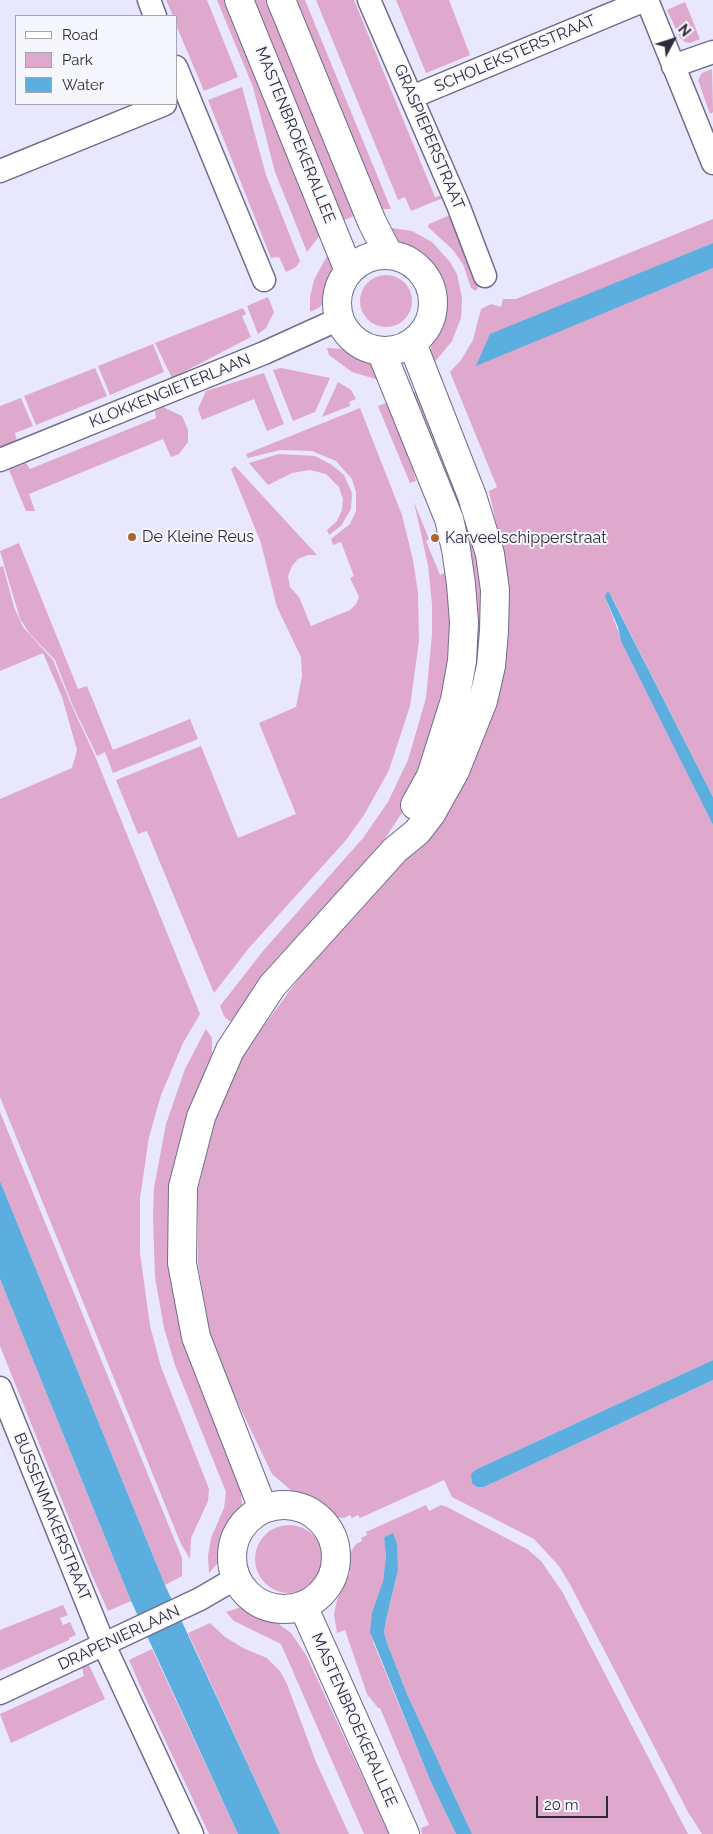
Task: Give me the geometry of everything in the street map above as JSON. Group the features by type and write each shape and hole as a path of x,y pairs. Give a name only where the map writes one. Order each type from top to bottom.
{"main road":[{"name":"MASTENBROEKERALLEE","path":"239,0 349,271"},
{"path":"281,0 372,222 389,255"},
{"path":"389,255 405,259 419,269 428,283 433,299 431,316 424,331 412,343 397,350 380,351 363,346 349,334 339,319 337,302 340,286 349,271 360,262 374,256 389,255"},
{"path":"263,1509 196,1337 182,1263 183,1187 201,1117 230,1050 272,986 395,850 417,832 431,814 471,737 484,701 491,666 495,590 483,526 412,343"},
{"path":"380,351 449,519 456,549 464,622 462,661 455,700 444,739 431,776 395,850"},
{"path":"278,1505 293,1505 307,1510 320,1518 330,1530 335,1544 337,1560 334,1574 322,1594 304,1606 288,1610 272,1608 257,1602 245,1592 236,1578 232,1562 233,1546 239,1531 249,1518 263,1509 278,1505"},
{"name":"MASTENBROEKERALLEE","path":"304,1606 405,1834"}],"street":[{"path":"149,0 156,15"},
{"name":"GRASPIEPERSTRAAT","path":"369,0 458,205 485,276"},
{"path":"646,0 713,163"},
{"name":"SCHOLEKSTERSTRAAT","path":"412,97 646,0"},
{"path":"674,66 713,52"},
{"path":"178,77 182,97 264,280"},
{"path":"0,171 163,105"},
{"name":"KLOKKENGIETERLAAN","path":"0,460 264,353 339,319"},
{"name":"BUSSENMAKERSTRAAT","path":"0,1388 104,1645 192,1834"},
{"name":"DRAPENIERLAAN","path":"0,1694 188,1605 236,1578"}],"green space":[{"path":"166,0 207,0 238,77 204,91 178,30 178,15 173,15"},
{"path":"217,0 235,0 323,231 307,252 275,172 253,87"},
{"path":"248,0 276,0 361,213 340,222"},
{"path":"290,0 305,0 391,209 377,209"},
{"path":"316,0 354,0 435,197 442,195 443,198 411,211 405,197 398,200"},
{"path":"396,0 449,0 470,55 426,73"},
{"path":"685,2 700,39 690,43 680,38 667,10"},
{"path":"712,69 713,112 710,114 698,80 702,73"},
{"path":"242,87 266,175 300,261 296,267 286,272 279,257 271,258 208,100"},
{"path":"450,215 480,284 476,291 471,288 463,264 453,250 428,227 429,224"},
{"path":"713,219 713,243 556,308 476,365 713,268 713,797 612,597 605,597 622,641 713,825 713,1360 475,1470 471,1474 484,1487 713,1380 713,1834 702,1834 688,1812 572,1588 559,1566 534,1539 452,1497 444,1480 360,1518 358,1515 352,1518 350,1515 344,1518 334,1517 329,1510 299,1497 272,1474 225,1376 209,1330 198,1263 198,1190 214,1122 241,1057 305,970 463,777 502,565 489,491 497,487 450,372 461,360 473,340 481,309 491,304 501,307 503,299 516,299"},
{"path":"386,227 412,231 432,242 450,262 457,274 462,298 461,318 452,341 434,363 431,360 431,347 444,308 442,286 431,266 420,256 398,244"},
{"path":"332,247 336,270 328,296 320,307 310,312 310,297 314,280"},
{"path":"386,275 396,277 404,283 410,291 412,301 410,311 404,319 396,325 386,327 376,325 368,319 362,311 360,301 362,291 368,283 376,277"},
{"path":"268,297 274,312 266,328 258,334 247,306"},
{"path":"243,308 246,314 242,316 251,337 172,378 155,343"},
{"path":"153,344 164,372 110,395 98,366"},
{"path":"327,348 344,349 367,360 375,366 379,380 352,372 329,355"},
{"path":"95,368 107,396 36,425 24,396"},
{"path":"281,368 330,378 315,412 293,421 273,370"},
{"path":"264,373 284,424 267,431 254,399 202,420 198,409 206,391"},
{"path":"338,382 351,390 356,399 349,402 350,406 322,417"},
{"path":"420,390 475,520 487,647 468,704 470,668 409,394"},
{"path":"21,398 33,426 15,433 17,441 0,448 0,406"},
{"path":"393,400 416,481 410,483 378,406"},
{"path":"163,407 182,416 188,430 188,442 179,454 171,457 163,439 29,494 35,511 26,511 9,470 26,463 30,469 156,418 155,411"},
{"path":"360,408 402,515 413,560 418,593 419,641 410,706 389,770 364,815 346,840 249,948 214,993 147,831 138,834 116,780 201,746 238,838 296,814 259,723 296,707 302,676 301,657 277,607 261,543 231,469 235,466 317,555 308,555 298,559 292,566 288,576 290,587 299,597 311,626 350,610 356,604 359,597 350,578 354,576 341,542 333,545 331,539 350,524 356,511 356,492 352,479 336,461 312,451 280,450 248,458 246,454"},
{"path":"279,454 315,456 332,465 344,475 352,493 351,509 341,526 329,535 327,530 337,521 342,510 343,499 339,487 326,474 310,470 292,473 268,485 249,463"},
{"path":"414,502 429,539 426,541 440,575 451,570 455,656 411,799 380,846 250,995 233,1021 229,1021 224,1016 220,1006 263,951 363,838 388,802 408,760 426,698 432,635 432,604 428,565"},
{"path":"19,543 78,689 87,686 113,750 190,719 198,739 113,773 105,752 97,756 72,704 55,660 30,634 20,619 0,551"},
{"path":"3,566 14,607 23,627 53,660 95,756 200,1014 183,1043 161,1095 149,1137 140,1198 140,1253 150,1326 161,1367 209,1489 208,1501 191,1538 190,1559 181,1544 0,1097 0,799 72,768 77,750 62,697 43,653 0,671 0,567"},
{"path":"206,1029 212,1038 212,1055 191,1106 176,1166 225,1442 241,1491 242,1506 222,1558 209,1573 208,1556 211,1538 224,1508 226,1492 175,1365 164,1328 155,1277 153,1217 154,1188 166,1124 185,1069"},
{"path":"0,1112 182,1558 182,1576 165,1585 0,1181"},
{"path":"0,1279 131,1601 108,1611 0,1346"},
{"path":"426,1505 429,1511 441,1505 447,1507 527,1549 541,1561 563,1593 688,1834 472,1834 407,1694 384,1632 398,1570 393,1533 384,1537 386,1556 373,1642 430,1780 456,1834 422,1834 421,1828 429,1825 380,1708 367,1694 345,1630 337,1633 334,1614 337,1600 350,1573 350,1553 356,1544 362,1541 361,1538 367,1535 366,1532"},
{"path":"289,1525 302,1528 313,1535 320,1546 323,1559 320,1572 313,1583 302,1590 289,1593 276,1590 265,1583 258,1572 255,1559 258,1546 265,1535 276,1528"},
{"path":"63,1605 68,1615 60,1618 63,1625 70,1622 76,1635 69,1638 69,1640 0,1671 0,1630"},
{"path":"241,1607 268,1616 291,1633 306,1655 389,1834 364,1834 281,1644 234,1621 226,1612"},
{"path":"210,1623 225,1637 243,1648 267,1658 280,1671 287,1684 316,1762 349,1834 280,1834 188,1633"},
{"path":"152,1649 238,1834 209,1834 145,1697 129,1660"},
{"path":"89,1665 105,1699 11,1743 0,1714 84,1676 82,1668"}],"water":[{"path":"713,243 713,268 476,366 490,334"},
{"path":"609,592 713,797 713,825 621,641 618,627 605,597 606,593"},
{"path":"0,1181 165,1585 280,1834 238,1834 131,1601 0,1279"},
{"path":"713,1360 713,1380 484,1487 477,1487 472,1483 471,1474 475,1470"},
{"path":"393,1533 397,1544 398,1570 384,1632 407,1694 472,1834 456,1834 430,1780 370,1632 372,1613 383,1581 386,1556 384,1537"}],"place":[{"name":"De Kleine Reus","path":"132,537"},
{"name":"Karveelschipperstraat","path":"435,538"}]}
